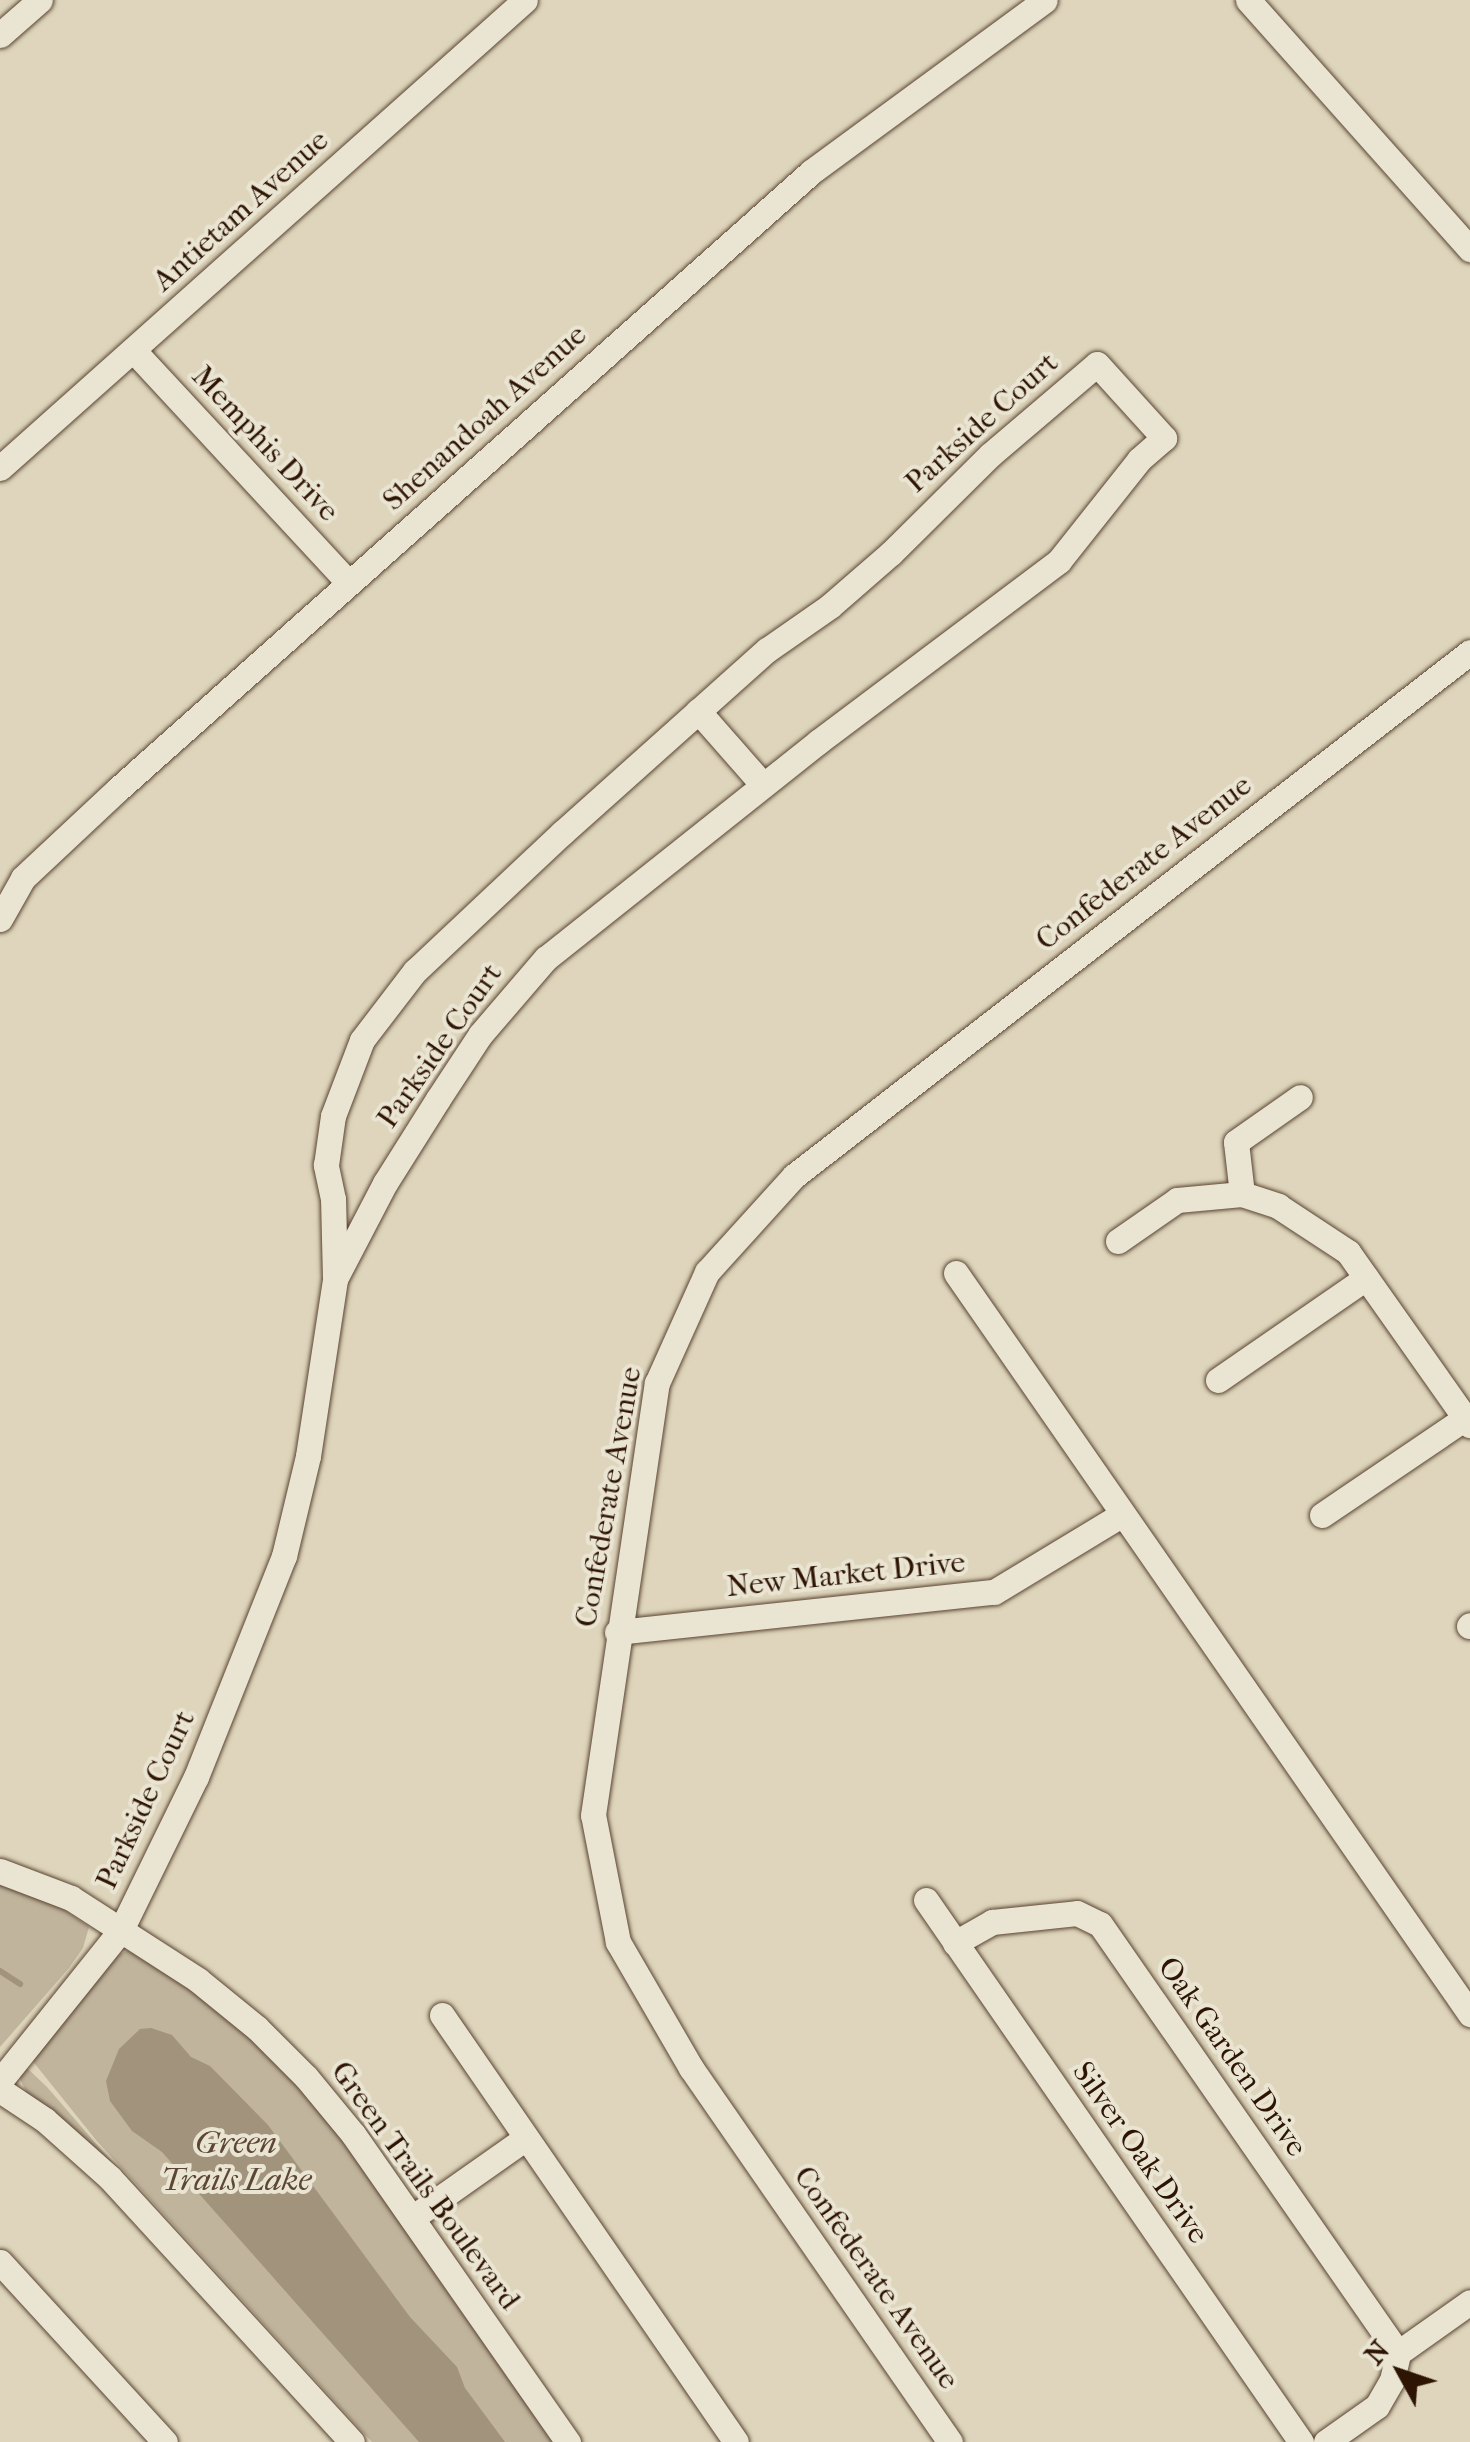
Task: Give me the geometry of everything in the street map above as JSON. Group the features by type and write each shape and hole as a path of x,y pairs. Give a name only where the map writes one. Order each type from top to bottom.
{"street":[{"path":"0,35 40,0"},
{"name":"Antietam Avenue","path":"0,468 525,0"},
{"name":"Shenandoah Avenue","path":"0,919 24,878 348,582 811,172 1045,0"},
{"path":"1248,0 1470,249"},
{"name":"Memphis Drive","path":"134,351 348,582"},
{"name":"Parkside Court","path":"0,2081 121,1930 196,1777 284,1556 308,1456 334,1278 333,1199 326,1164 332,1116 362,1040 414,971 698,711 767,650 879,564 990,456 1097,364 1164,438 1139,460 1059,561 574,933 514,992 480,1035 417,1132 334,1278"},
{"name":"Confederate Avenue","path":"950,2442 691,2068 618,1942 592,1815 656,1383 706,1272 794,1176 1470,652"},
{"path":"698,711 763,785"},
{"path":"1242,1194 1236,1142 1300,1097"},
{"path":"1118,1241 1177,1200 1242,1194 1307,1222 1348,1252 1467,1421 1322,1515"},
{"path":"956,1273 1120,1515 1470,2014"},
{"path":"1218,1380 1366,1278"},
{"name":"New Market Drive","path":"617,1632 994,1592 1120,1515"},
{"name":"Green Trails Boulevard","path":"0,1871 71,1898 198,1980 257,2028 353,2134 568,2442"},
{"name":"Silver Oak Drive","path":"926,1900 1301,2442"},
{"name":"Oak Garden Drive","path":"955,1943 992,1922 1077,1913 1100,1924 1398,2353"},
{"path":"442,2016 736,2442"},
{"path":"0,2090 45,2120 110,2178 352,2442"},
{"path":"412,2218 526,2138"},
{"path":"0,2262 165,2442"},
{"path":"1326,2442 1377,2406 1392,2380 1398,2353 1470,2302"}],"shaded area":[{"path":"0,1879 51,1901 89,1927 83,1948 69,1968 0,2047"},
{"path":"129,1950 196,1988 309,2093 557,2442 372,2442 96,2140 31,2059 114,1957"},
{"path":"28,2069 130,2183 28,2096 20,2079 21,2070"}],"water":[{"name":"Green Trails Lake","path":"151,2028 172,2035 191,2057 210,2066 268,2125 410,2317 457,2367 465,2388 505,2442 419,2442 162,2152 132,2131 110,2101 106,2081 119,2049 140,2029"}],"waterway":[{"path":"0,1971 20,1984"}]}
